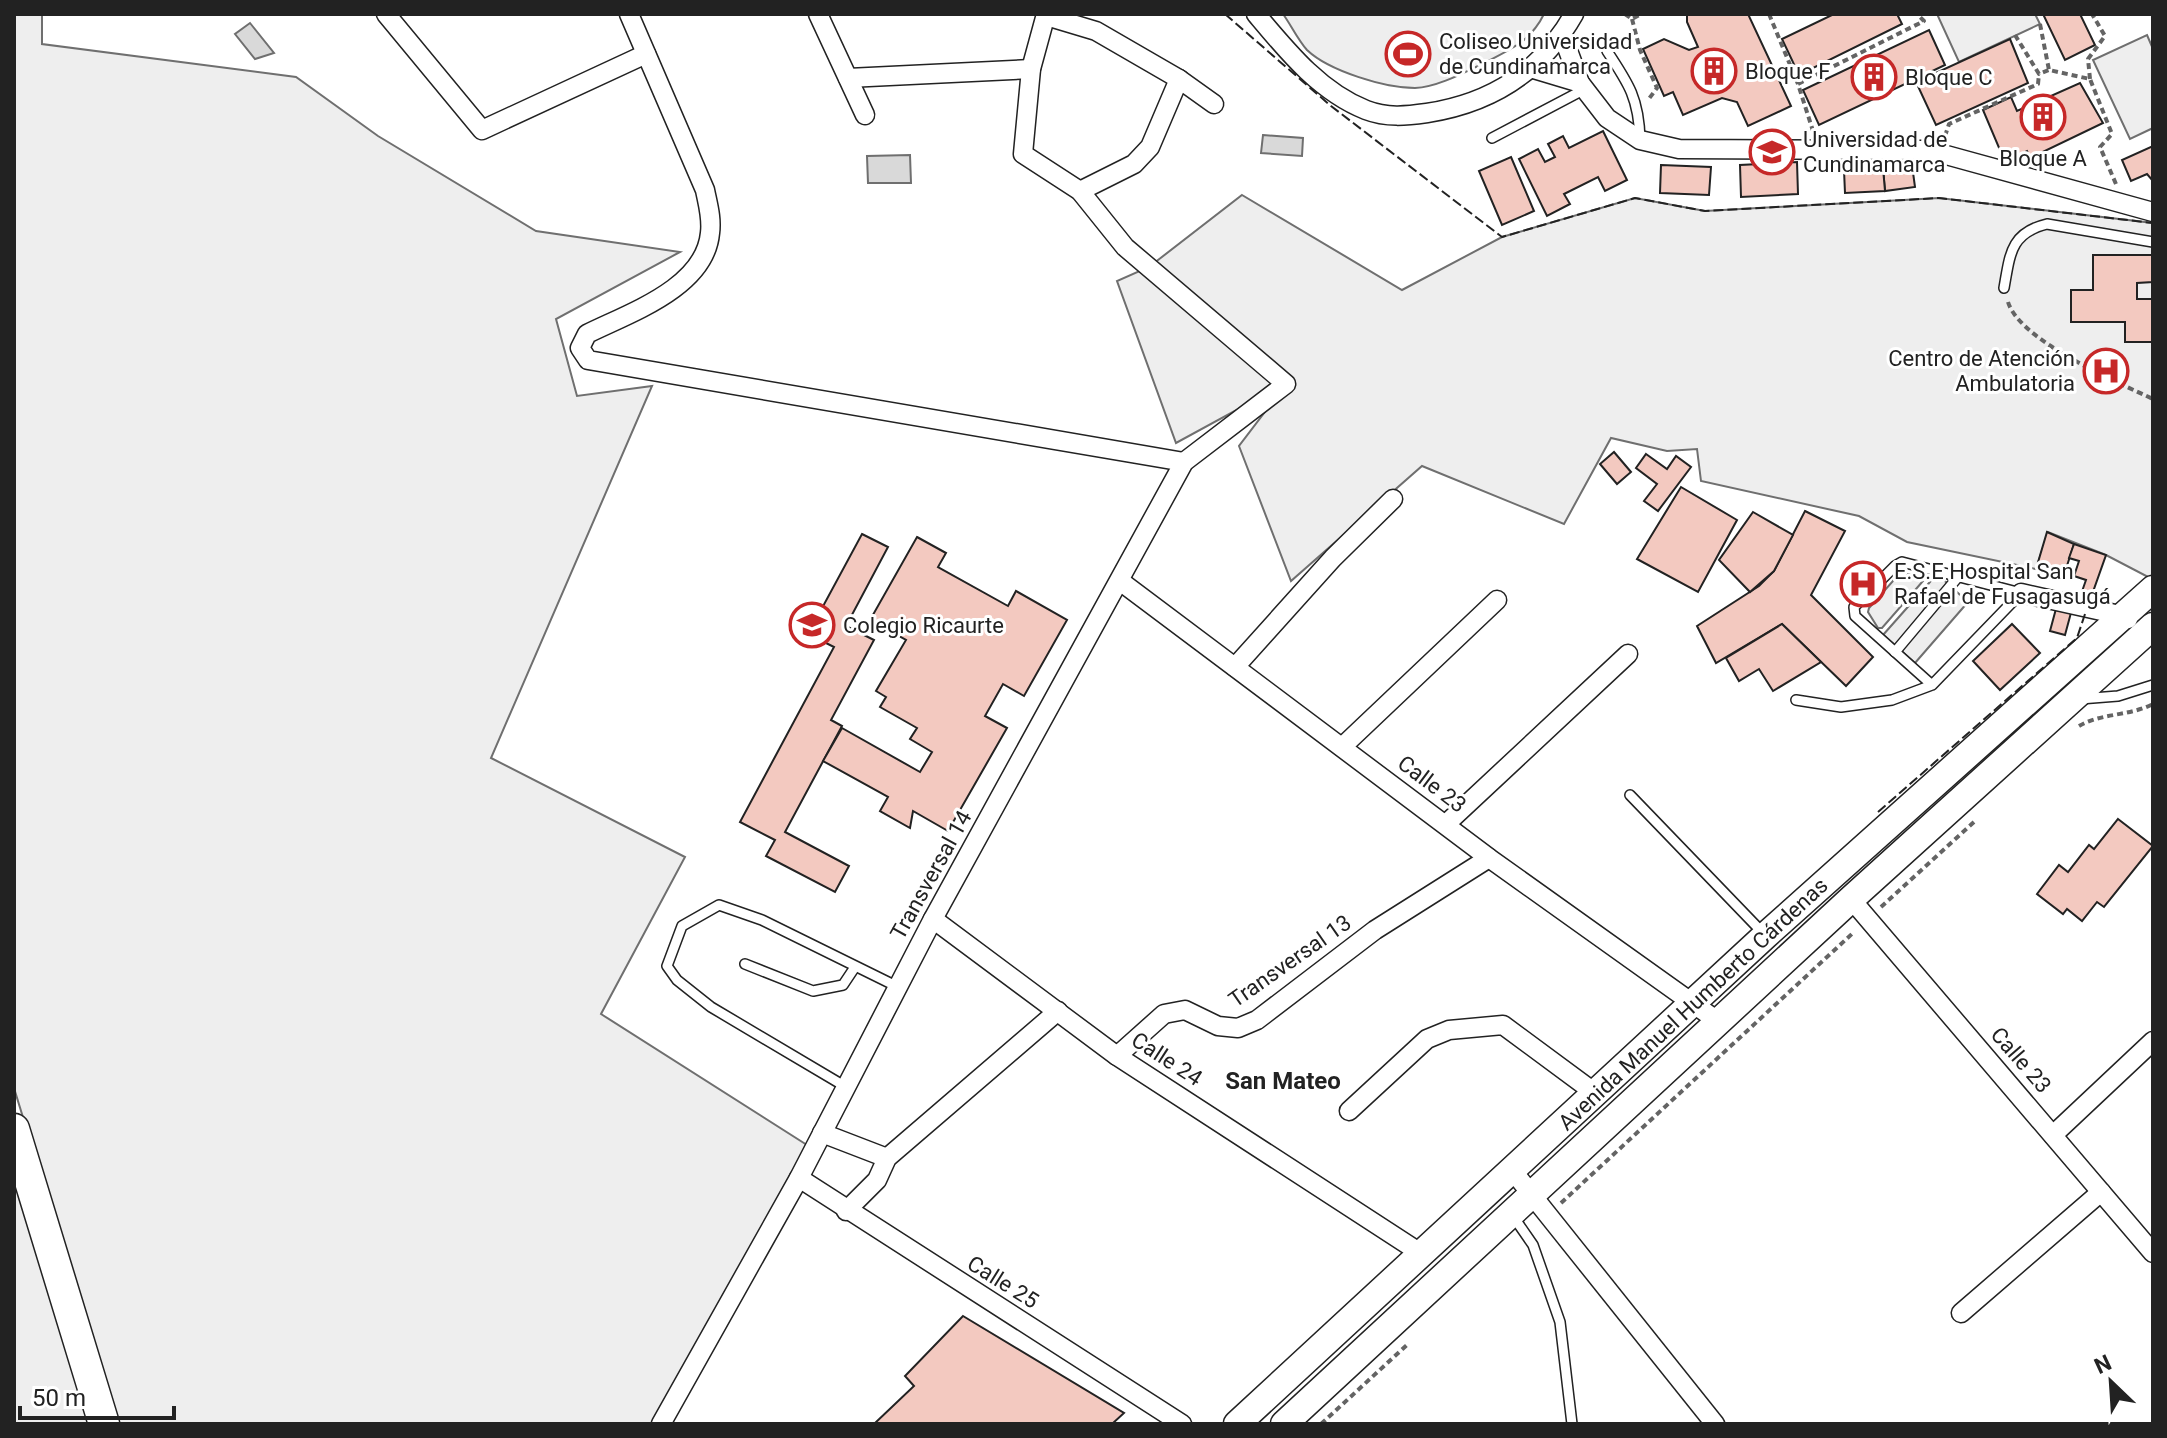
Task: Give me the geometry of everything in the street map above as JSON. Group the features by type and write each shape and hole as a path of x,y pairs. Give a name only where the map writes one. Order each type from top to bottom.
{"main road":[{"name":"Avenida Manuel Humberto Cárdenas","path":"1237,1424 1765,936 2153,589"},
{"name":"Avenida Manuel Humberto Cárdenas","path":"1284,1424 1512,1213 1541,1204 1719,1022 1860,909 2073,700 2149,630"},
{"path":"14,1129 104,1424"}],"street":[{"path":"629,14 705,190 711,217 710,237 699,263 676,289 587,334 580,348 588,360 1184,462"},
{"path":"818,14 865,115"},
{"path":"1256,14 1291,57 1326,86 1366,110 1399,118 1459,108 1511,84 1562,34 1574,14"},
{"path":"1179,79 1150,147 1134,164 1080,191 1023,154 1031,69 1046,15 1096,31 1179,79 1214,104"},
{"path":"396,18 482,130 646,54"},
{"path":"1562,34 1583,86 1607,118 1640,140 1679,149 1818,140 1928,150 2153,212"},
{"path":"1530,68 1583,86"},
{"path":"848,78 1031,69"},
{"name":"Transversal 14","path":"661,1424 799,1178 933,919 1184,462 1286,384 1125,247 1080,191"},
{"path":"1235,667 1333,558 1393,499"},
{"name":"Calle 23","path":"1120,581 1489,858 1719,1022"},
{"path":"2021,593 2124,616 2149,630"},
{"path":"1342,747 1497,600"},
{"path":"1446,824 1628,654"},
{"name":"Transversal 13","path":"1117,1056 1164,1014 1185,1010 1218,1026 1238,1028 1257,1020 1375,930 1489,858"},
{"name":"Calle 23","path":"1860,909 2153,1253"},
{"name":"Calle 24","path":"933,919 1117,1056 1422,1254"},
{"path":"846,1211 877,1180 887,1158 1058,1011"},
{"path":"1349,1111 1427,1039 1449,1030 1489,1025 1503,1025 1595,1093"},
{"path":"2053,1135 2153,1041"},
{"path":"822,1133 887,1158"},
{"path":"1512,1170 1715,1424"},
{"name":"Calle 25","path":"799,1178 1182,1424"},
{"path":"1961,1313 2101,1192"}],"lane":[{"path":"1607,51 1630,87 1639,114 1640,140"},
{"path":"1492,138 1583,86"},
{"path":"2004,288 2012,249 2019,237 2037,227 2047,224 2153,242"},
{"path":"1796,700 1841,707 1892,700 1932,685 2021,593 1902,562 1854,607 1855,616 1932,685"},
{"path":"1895,652 1958,577"},
{"path":"2073,700 2118,696 2153,685"},
{"path":"1630,795 1765,936"},
{"path":"846,1087 711,1007 677,980 667,966 682,926 719,905 762,920 898,987"},
{"path":"745,964 813,991 843,985 855,967"},
{"path":"1512,1213 1533,1245 1560,1322 1572,1424"}],"path":[{"path":"1625,14 1632,19 1640,50 1657,88 1641,110"},
{"path":"1632,19 1641,14"},
{"path":"1769,14 1818,140"},
{"path":"1798,84 1924,21 1917,14"},
{"path":"2092,14 2105,36 2088,59 2090,79 2112,134 2100,147 2125,204"},
{"path":"2040,24 2049,70"},
{"path":"1944,138 1949,124 2038,84 2039,74 2015,35"},
{"path":"2039,74 2049,70 2090,79"},
{"path":"2004,288 2011,311 2052,348 2153,399"},
{"path":"2074,730 2095,719 2153,704"},
{"path":"1541,1204 1860,909 1982,814"},
{"path":"1321,1424 1412,1340"}],"shaded area":[{"path":"14,14 42,14 42,44 296,77 378,136 536,231 680,252 556,319 577,396 652,386 491,758 685,857 601,1014 807,1145 652,1424 117,1424 14,1088"},
{"name":"Coliseo Universidad de Cundinamarca","path":"1283,14 1544,14 1533,31 1511,49 1451,78 1415,88 1373,82 1329,65 1307,50"},
{"path":"1937,14 2035,14 2040,24 1959,62"},
{"path":"250,23 274,53 255,59 235,34"},
{"path":"2147,35 2153,49 2153,128 2130,139 2093,60"},
{"path":"1263,135 1303,138 1302,156 1261,153"},
{"path":"910,155 911,183 868,183 867,156"},
{"path":"1242,195 1402,290 1502,237 1635,198 1705,211 1939,198 2153,223 2153,575 2150,578 2106,555 2048,532 2036,569 1907,542 1859,516 1701,481 1697,449 1667,451 1611,438 1564,524 1422,466 1291,581 1239,446 1277,396 1273,390 1176,443 1117,281 1149,267"},
{"path":"1900,573 1921,576 1923,581 1882,628 1878,628 1868,612 1869,608"},
{"path":"1937,574 1968,602 1915,663 1883,635"},
{"path":"14,1172 90,1424 14,1424"}],"building":[{"name":"Bloque F","path":"1687,14 1748,14 1791,106 1748,126 1737,102 1722,98 1683,115 1673,92 1664,96 1643,49 1664,39 1689,50 1698,47 1687,22"},
{"path":"1834,14 1897,14 1902,24 1799,75 1782,39"},
{"path":"2043,14 2080,14 2095,45 2065,60"},
{"name":"Bloque C","path":"1929,30 1945,65 1819,125 1803,90"},
{"path":"2010,39 2028,83 1936,125 1916,82"},
{"name":"Bloque A","path":"2080,83 2103,123 2030,158 2027,151 2005,162 1983,110 2011,97 2017,111"},
{"path":"1603,131 1627,180 1605,191 1598,177 1564,194 1570,204 1547,216 1519,159 1538,149 1545,162 1555,157 1548,144 1563,136 1569,148"},
{"path":"2153,146 2153,181 2147,174 2131,181 2122,160"},
{"path":"1511,157 1534,211 1502,225 1479,171"},
{"path":"1797,162 1798,194 1741,197 1740,165"},
{"path":"1661,165 1711,167 1709,195 1660,193"},
{"path":"1912,165 1915,187 1885,191 1883,168"},
{"path":"1883,168 1885,191 1845,193 1844,170"},
{"path":"2093,255 2153,255 2153,282 2137,283 2137,299 2153,299 2153,342 2125,342 2125,322 2071,322 2071,290 2093,290"},
{"path":"1614,452 1631,472 1617,484 1600,464"},
{"path":"1646,454 1667,469 1676,456 1691,467 1658,511 1644,501 1657,484 1636,468"},
{"path":"1681,487 1737,520 1698,592 1637,559"},
{"path":"1805,511 1845,531 1811,595 1873,657 1846,686 1782,624 1716,663 1697,626 1759,586 1774,571"},
{"path":"1753,512 1793,535 1774,571 1750,592 1719,560"},
{"path":"2047,532 2074,544 2063,578 2036,569"},
{"path":"862,534 888,547 846,626 874,640 831,720 842,726 785,832 849,866 835,892 766,856 775,840 740,822 834,647 808,634"},
{"path":"917,537 946,553 938,567 1008,606 1016,591 1067,620 1024,696 1003,684 985,716 1007,728 948,831 913,811 910,828 880,811 888,797 823,761 842,728 920,772 932,752 910,739 917,728 880,707 886,697 876,691 906,640 870,620"},
{"path":"2074,544 2106,555 2089,603 2079,600 2086,580 2074,576 2079,561 2069,558"},
{"path":"2057,605 2072,609 2065,635 2050,631"},
{"path":"1782,624 1821,662 1773,691 1759,669 1739,681 1726,658"},
{"path":"2012,624 2040,653 2000,690 1973,661"},
{"path":"2118,819 2153,846 2104,907 2097,902 2082,921 2067,909 2063,914 2037,894 2059,865 2068,872 2089,845 2094,849"},
{"path":"963,1316 1124,1413 1112,1424 874,1424 914,1386 905,1376"}],"fence":[{"path":"1225,14 1331,106 1502,237 1635,198 1705,211 1939,198 2153,223"},
{"path":"1878,812 2077,638 2085,614"}],"place":[{"name":"Coliseo Universidad de Cundinamarca","path":"1408,54"},
{"name":"Bloque F","path":"1714,71"},
{"name":"Bloque C","path":"1874,77"},
{"name":"Bloque A","path":"2043,117"},
{"name":"Universidad de Cundinamarca","path":"1772,152"},
{"name":"Centro de Atención Ambulatoria","path":"2106,371"},
{"name":"E.S.E Hospital San Rafael de Fusagasugá","path":"1863,584"},
{"name":"Colegio Ricaurte","path":"812,625"}],"district":[{"name":"San Mateo","path":"1283,1081"}]}
